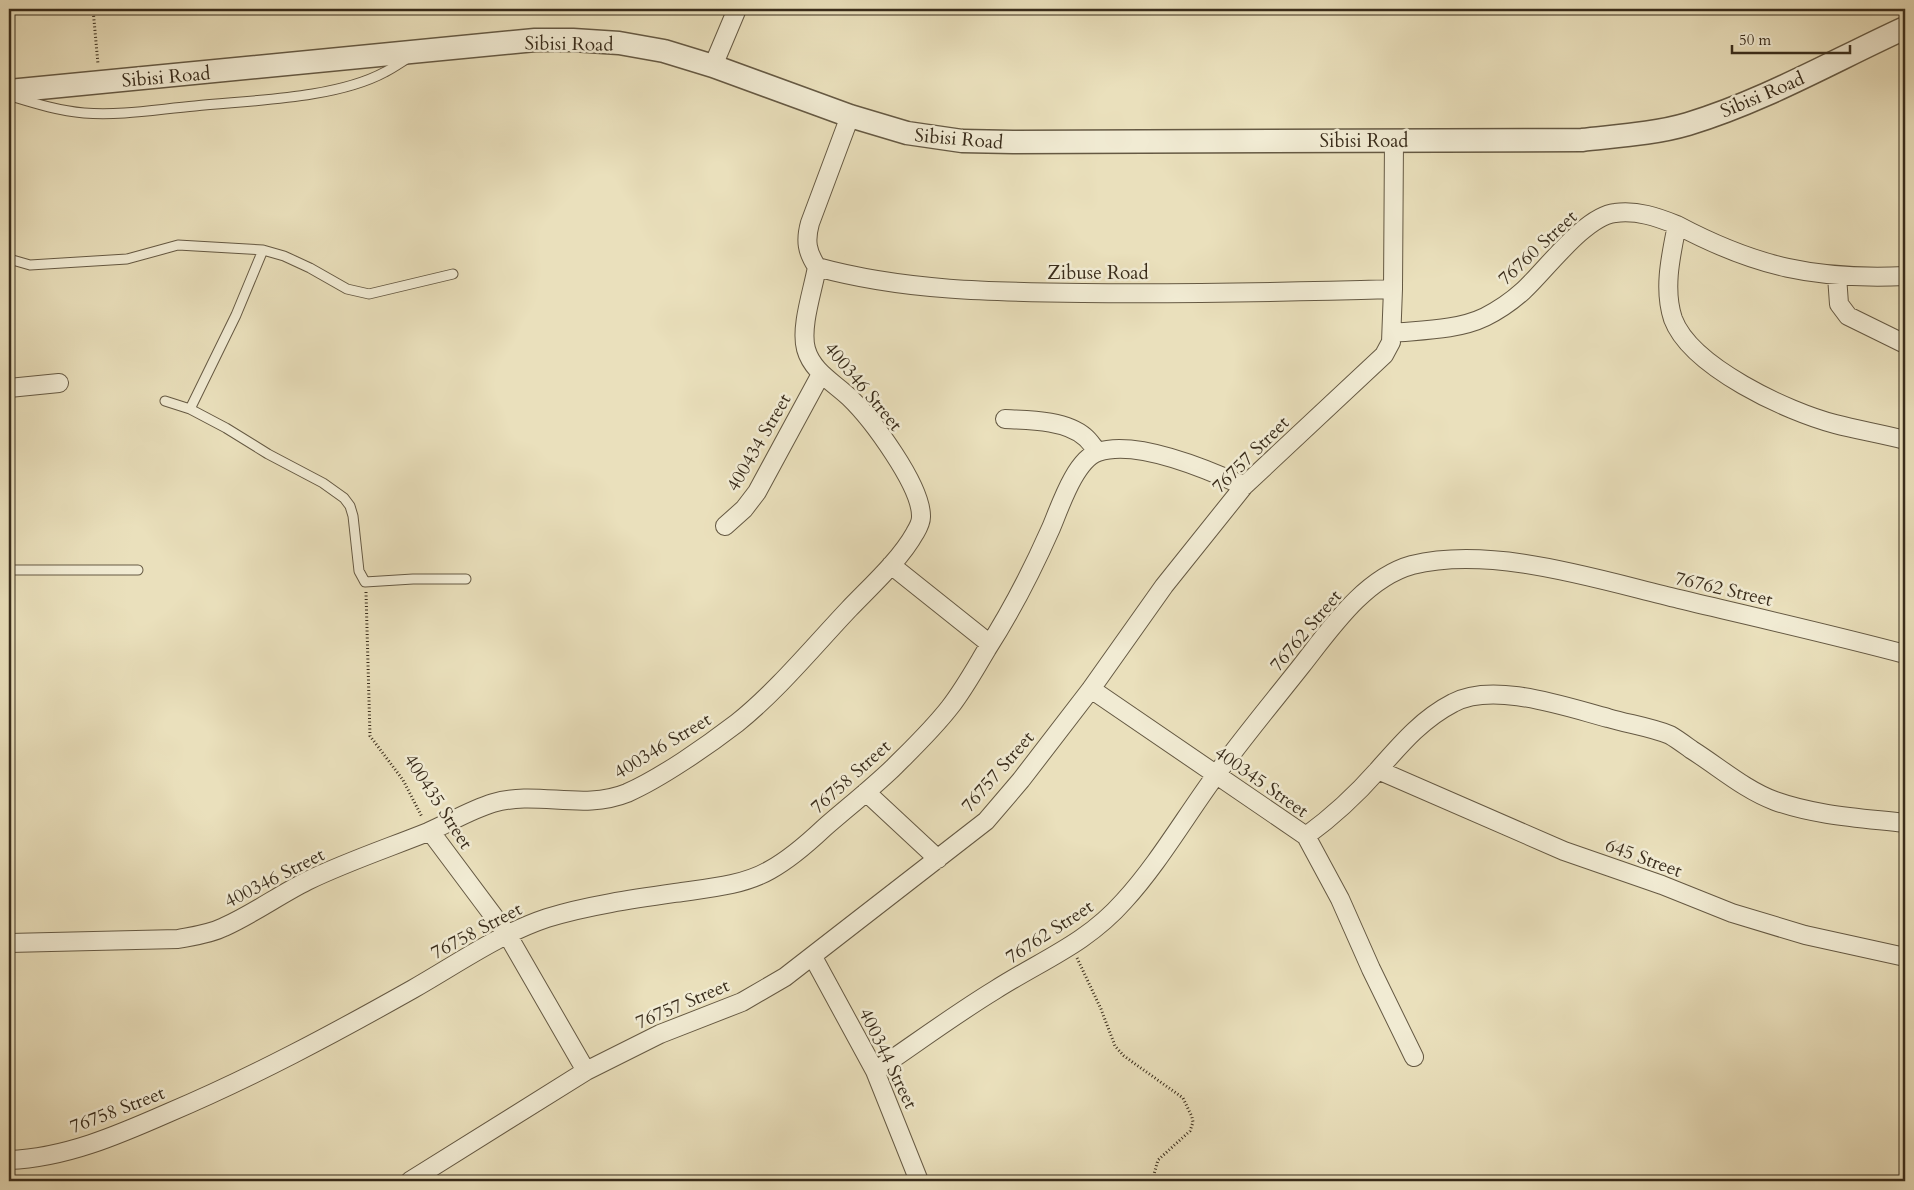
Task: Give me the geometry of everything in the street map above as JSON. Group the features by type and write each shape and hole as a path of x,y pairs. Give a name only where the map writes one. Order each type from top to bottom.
{"street":[{"path":"713,66 737,9"},
{"name":"Sibisi Road","path":"9,91 535,40 573,40 618,43 664,51 713,66 850,116 907,133 962,141 1582,140 1639,134 1686,124 1765,95 1905,28"},
{"path":"817,267 809,256 806,237 850,116"},
{"path":"1393,289 1394,140"},
{"name":"76760 Street","path":"1392,334 1456,326 1485,317 1507,304 1523,291 1566,246 1597,220 1613,213 1638,213 1658,217 1707,241 1790,270 1871,278 1905,276"},
{"path":"1677,225 1668,279 1669,299 1673,319 1678,329 1701,358 1745,385 1807,415 1834,424 1905,440"},
{"name":"Zibuse Road","path":"817,267 853,277 906,285 999,292 1221,294 1393,289"},
{"name":"400346 Street","path":"9,943 178,939 205,934 223,928 284,892 311,879 491,804 516,798 591,802 611,798 646,783 690,756 738,722 794,668 891,565 915,534 921,520 920,505 914,488 896,458 862,411 848,396 821,374 810,358 804,340 817,267"},
{"path":"1837,276 1839,304 1848,316 1905,344"},
{"name":"76757 Street","path":"410,1181 586,1070 660,1034 742,1002 785,977 986,821 1021,780 1091,689 1164,586 1244,486 1376,364 1388,350 1392,334 1393,289"},
{"name":"400434 Street","path":"724,526 744,509 757,492 821,374"},
{"path":"9,388 59,383"},
{"path":"1005,419 1037,420 1064,426 1084,436 1098,452 1114,449 1130,450 1168,457 1214,472 1244,486"},
{"name":"76758 Street","path":"9,1160 29,1159 61,1153 126,1131 218,1092 310,1047 507,934 549,917 608,904 744,881 786,861 866,792 921,740 950,706 1020,596 1074,478 1089,457 1098,452"},
{"name":"76762 Street","path":"875,1071 995,990 1091,934 1109,918 1127,898 1216,774 1328,632 1366,590 1383,578 1413,565 1451,560 1511,562 1599,580 1905,654"},
{"path":"891,565 990,644"},
{"name":"400345 Street","path":"1091,689 1306,836 1340,899 1371,969 1414,1057"},
{"path":"1306,836 1326,821 1378,770 1408,736 1436,713 1455,702 1473,695 1496,695 1539,700 1670,736 1745,786 1794,808 1824,814 1905,823"},
{"name":"645 Street","path":"1378,770 1564,851 1662,885 1732,914 1805,935 1905,958"},
{"path":"866,792 938,859"},
{"name":"400435 Street","path":"430,831 507,934 586,1070"},
{"name":"400344 Street","path":"813,957 875,1071 919,1181"}],"lane":[{"path":"9,96 57,110 86,113 116,113 322,93 385,73 417,52"},
{"path":"9,259 30,265 127,259 178,246 264,250 284,256 310,268 347,289 369,294 453,274"},
{"path":"190,409 232,324 264,250"},
{"path":"166,401 190,409 337,491 350,506 355,530 359,571 365,582 413,579 466,579"},
{"path":"9,570 138,570"}],"path":[{"path":"93,9 99,82"},
{"name":"400435 Street","path":"365,582 370,736 403,780 430,831"},
{"path":"1071,946 1101,1009 1115,1046 1124,1056 1183,1098 1192,1117 1193,1122 1190,1131 1158,1160 1152,1181"}]}
